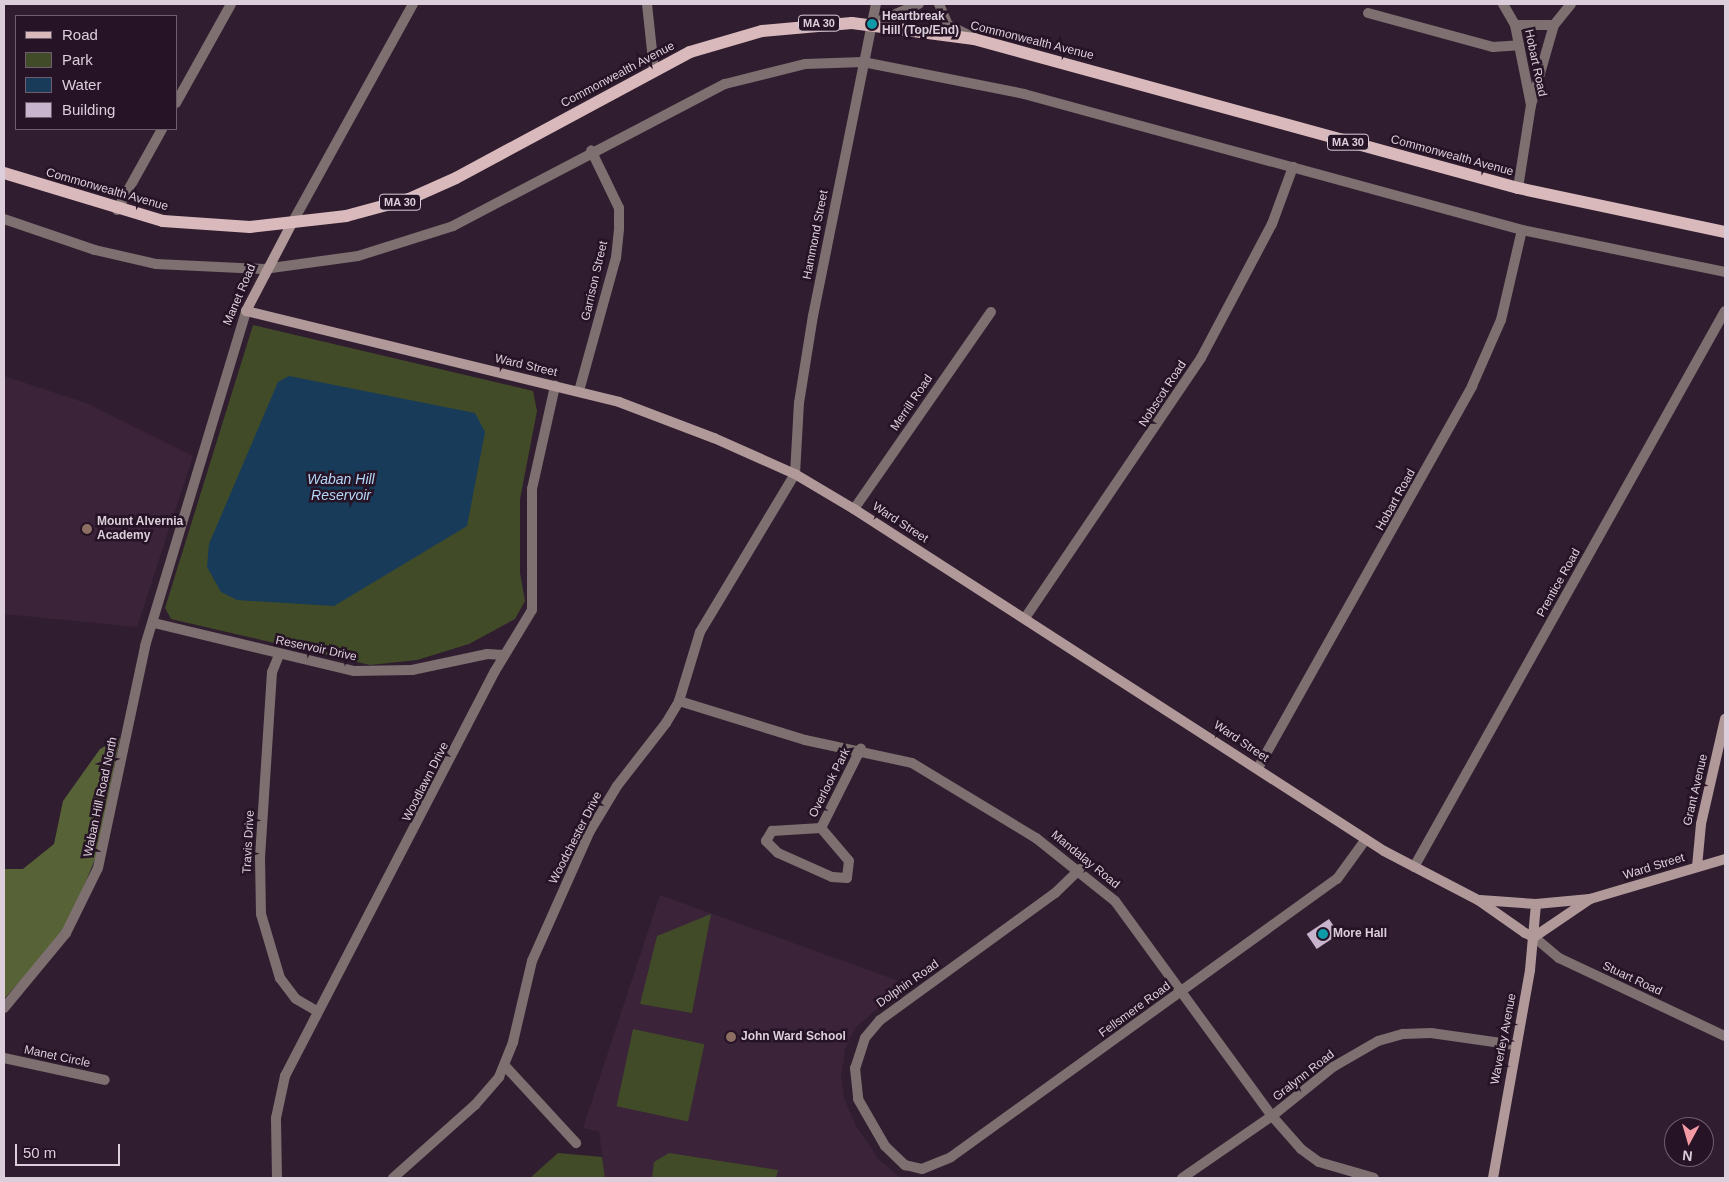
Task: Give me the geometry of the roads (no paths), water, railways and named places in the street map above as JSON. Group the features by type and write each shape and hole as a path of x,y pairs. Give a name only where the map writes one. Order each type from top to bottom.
{"main road":[{"name":"Commonwealth Avenue","path":"4,173 117,210 194,225 290,225 370,212 409,199 478,166 654,69 690,52 762,30 829,23 872,24 998,45 1518,188 1725,232"}],"street":[{"path":"178,99 231,4"},
{"name":"Manet Road","path":"154,623 246,311 264,269 413,4"},
{"path":"648,4 654,69"},
{"name":"Hammond Street","path":"795,474 799,403 812,326 876,4"},
{"path":"872,24 919,4"},
{"path":"940,4 948,24 998,45"},
{"name":"Hobart Road","path":"1503,4 1515,25 1531,106 1518,188"},
{"path":"1531,106 1554,25 1571,4"},
{"path":"1368,13 1493,47 1519,45"},
{"path":"1515,25 1554,25"},
{"path":"4,219 132,260 264,269 349,258 410,242 508,199 591,150 700,94 751,75 805,64 863,62 1024,94 1522,230 1725,272"},
{"path":"117,210 161,130"},
{"name":"Garrison Street","path":"579,391 616,258 619,228 619,208 591,150"},
{"name":"Nobscot Road","path":"1025,618 1201,358 1272,224 1293,167"},
{"name":"Hobart Road","path":"1258,768 1472,386 1501,320 1522,230"},
{"name":"Ward Street","path":"246,311 579,391 657,414 795,474 854,509 1025,618 1366,839 1414,867 1478,900 1534,937 1590,899"},
{"name":"Prentice Road","path":"1414,867 1725,311"},
{"name":"Merrill Road","path":"854,509 992,312"},
{"name":"Woodlawn Drive","path":"277,1178 278,1097 317,1011 504,655 533,607 532,489 556,386"},
{"name":"Woodchester Drive","path":"393,1178 475,1105 504,1066 532,961 590,831 679,701 700,632 795,474"},
{"name":"Reservoir Drive","path":"154,623 279,654 374,672 504,655"},
{"name":"Waban Hill Road North","path":"4,1008 66,932 98,868 154,623"},
{"name":"Travis Drive","path":"279,654 272,672 260,857 261,914 280,978 296,999 317,1011"},
{"name":"Mandalay Road","path":"679,701 805,740 861,748 925,768 1080,869 1115,901 1183,990 1272,1116 1319,1162 1374,1178"},
{"name":"Grant Avenue","path":"1697,867 1701,824 1725,719"},
{"name":"Overlook Park","path":"821,828 861,748"},
{"name":"Overlook Park","path":"821,828 848,861 845,879 778,853 766,841 772,831 821,828"},
{"name":"Fellsmere Road","path":"900,1162 922,1169 951,1157 1337,879 1366,839"},
{"name":"Ward Street","path":"1478,900 1536,904 1590,899 1725,860"},
{"name":"Dolphin Road","path":"900,1162 858,1099 855,1068 865,1038 880,1020 1051,896 1080,869"},
{"name":"Waverley Avenue","path":"1493,1178 1534,937 1536,904"},
{"name":"Stuart Road","path":"1534,937 1559,958 1725,1036"},
{"name":"Gralynn Road","path":"1182,1178 1272,1116 1333,1067 1391,1036 1432,1033 1515,1045"},
{"name":"Manet Circle","path":"4,1058 105,1080"},
{"path":"504,1066 576,1142"}],"water":[{"name":"Waban Hill Reservoir","path":"289,376 475,413 485,432 467,526 334,606 237,600 221,592 207,567 209,544 278,382"}],"place":[{"name":"Heartbreak Hill (Top/End)","path":"872,24"},
{"name":"Mount Alvernia Academy","path":"87,529"},
{"name":"More Hall","path":"1323,934"},
{"name":"John Ward School","path":"731,1037"}]}
